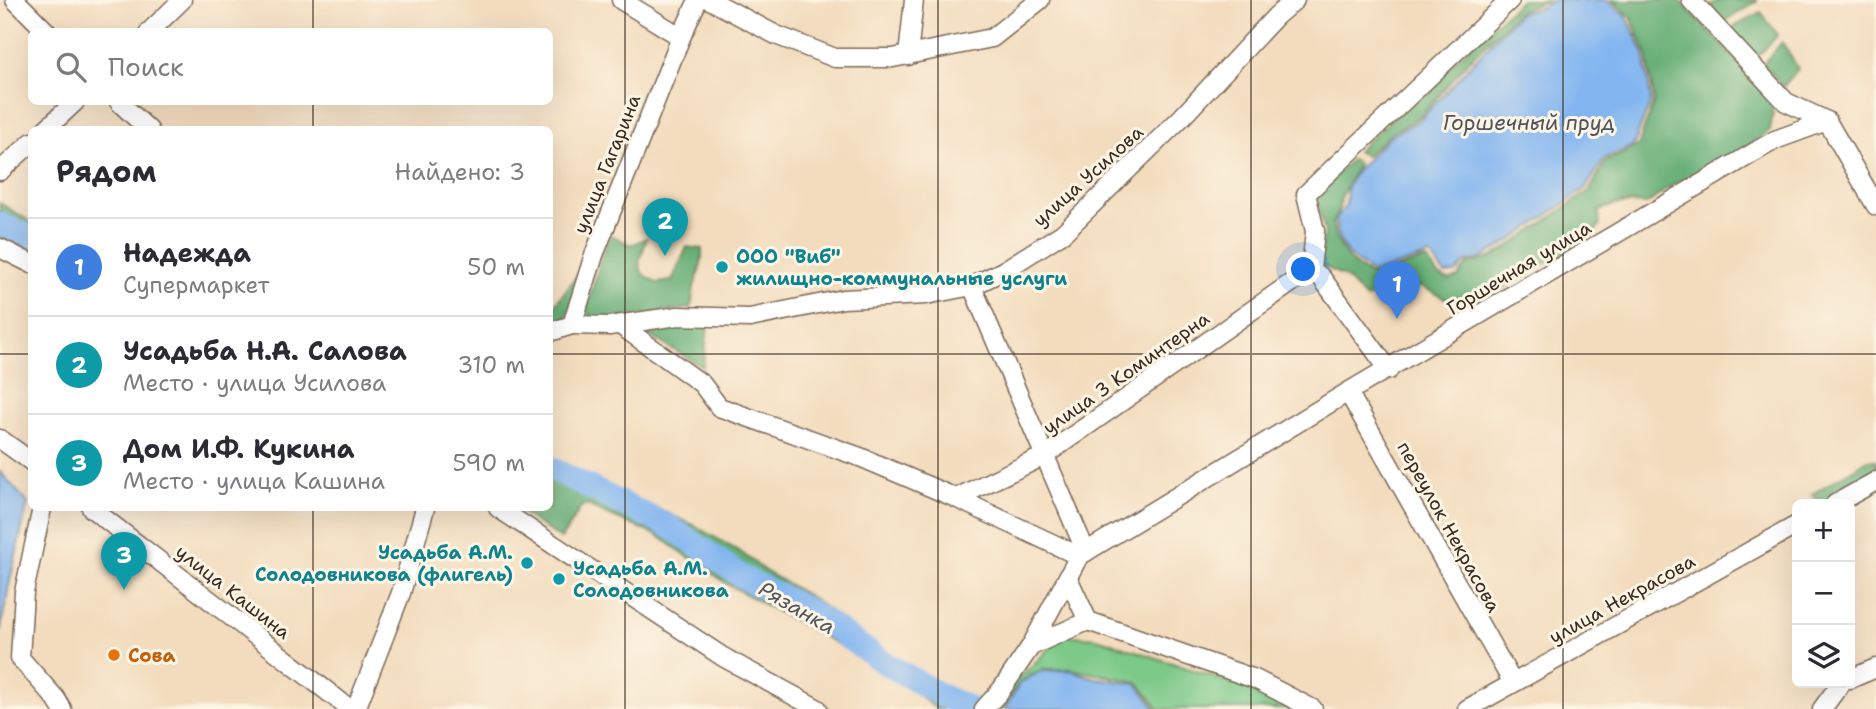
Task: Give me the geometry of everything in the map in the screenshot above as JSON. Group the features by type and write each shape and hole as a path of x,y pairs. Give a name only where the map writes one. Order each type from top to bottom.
{"street":[{"path":"15,0 43,28"},
{"path":"153,28 182,0"},
{"path":"621,0 681,37"},
{"name":"улица Гагарина","path":"572,325 589,268 698,0"},
{"path":"710,0 776,35 835,58 908,56 992,38 1040,0"},
{"path":"908,56 914,0"},
{"name":"улица Усилова","path":"572,325 610,327 678,316 750,318 843,299 926,295 972,286 1003,271 1063,233 1182,117 1276,16 1295,0"},
{"path":"1389,370 1321,277 1311,269 1315,231 1306,194 1510,0"},
{"path":"1691,0 1786,102 1827,121 1876,206"},
{"path":"49,126 72,105"},
{"path":"122,105 145,126"},
{"name":"Горшечная улица","path":"1082,554 1349,392 1775,140 1827,121"},
{"path":"0,172 28,146"},
{"path":"0,248 28,262"},
{"name":"улица 3 Коминтерна","path":"956,498 1044,456 1311,269"},
{"path":"972,286 1082,554"},
{"path":"553,331 572,325"},
{"path":"620,325 702,384 719,407 860,457 1082,554"},
{"name":"переулок Некрасова","path":"1349,392 1513,683"},
{"path":"0,439 28,459"},
{"path":"1844,499 1876,481"},
{"path":"41,511 24,592 20,658 62,709"},
{"name":"улица Кашина","path":"95,511 350,709"},
{"path":"356,709 401,593 424,511"},
{"path":"503,511 723,657 818,709"},
{"name":"улица Некрасова","path":"1467,709 1792,528"},
{"path":"984,709 1002,690 1031,646 1082,554"},
{"path":"1068,578 1088,621"},
{"path":"1031,646 1088,621 1255,679 1313,709"},
{"path":"1855,677 1876,668"},
{"path":"1822,709 1837,688"}],"green space":[{"path":"1521,0 1549,0 1520,11 1469,60 1421,116 1389,135 1366,156 1357,151"},
{"path":"1611,0 1679,0 1769,95 1773,113 1770,130 1743,150 1671,186 1647,204 1622,204 1599,211 1600,224 1589,242 1560,255 1490,296 1461,306 1422,287 1391,286 1366,299 1345,277 1319,264 1325,232 1315,196 1352,159 1358,164 1342,195 1338,213 1332,223 1351,262 1374,276 1426,259 1438,275 1449,280 1458,277 1467,264 1490,258 1589,191 1606,161 1638,146 1654,101 1647,55 1631,17"},
{"path":"1720,0 1757,1 1724,22 1709,6"},
{"path":"1761,12 1778,35 1757,57 1730,29"},
{"path":"1782,42 1798,69 1783,87 1763,64"},
{"path":"0,203 28,220 28,255 0,241"},
{"path":"611,235 631,245 647,238 639,262 642,273 657,283 672,281 687,247 702,249 690,308 593,319 586,310 602,255"},
{"path":"578,274 582,277 566,319 553,322 553,307"},
{"path":"631,325 708,325 703,367"},
{"path":"1868,460 1876,460 1876,476 1837,499 1816,499 1812,494"},
{"path":"553,473 606,502 638,500 693,525 812,598 907,668 979,702 976,709 937,709 912,690 832,641 729,585 657,535 590,506 582,506 561,539 519,511 553,511"},
{"path":"1063,635 1097,638 1277,698 1298,709 1159,709 1138,682 1071,669 1043,669 1018,683 1002,709 994,709 1011,683"}],"water":[{"name":"Горшечный пруд","path":"1554,0 1606,0 1627,17 1644,54 1651,101 1633,146 1605,158 1585,189 1515,238 1480,259 1465,262 1456,273 1445,274 1430,255 1373,273 1358,263 1343,247 1335,222 1346,205 1347,187 1357,170 1388,138 1421,119 1518,14 1542,7"},
{"path":"0,472 28,503 0,633"},
{"path":"1070,670 1095,678 1137,684 1156,709 1005,709 1020,683 1041,671"}],"waterway":[{"name":"Рязанка","path":"0,224 28,235"},
{"name":"Рязанка","path":"553,469 672,528 744,578 808,610 882,661 940,695 971,709"}],"place":[{"name":"Усадьба Н.А. Салова","path":"665,256"},
{"name":"ООО \"Виб\" жилищно-коммунальные услуги","path":"722,267"},
{"name":"Надежда","path":"1397,319"},
{"name":"Усадьба А.М. Солодовникова (флигель)","path":"527,563"},
{"name":"Усадьба А.М. Солодовникова","path":"559,579"},
{"name":"Дом И.Ф. Кукина","path":"124,590"},
{"name":"Сова","path":"114,655"}]}
